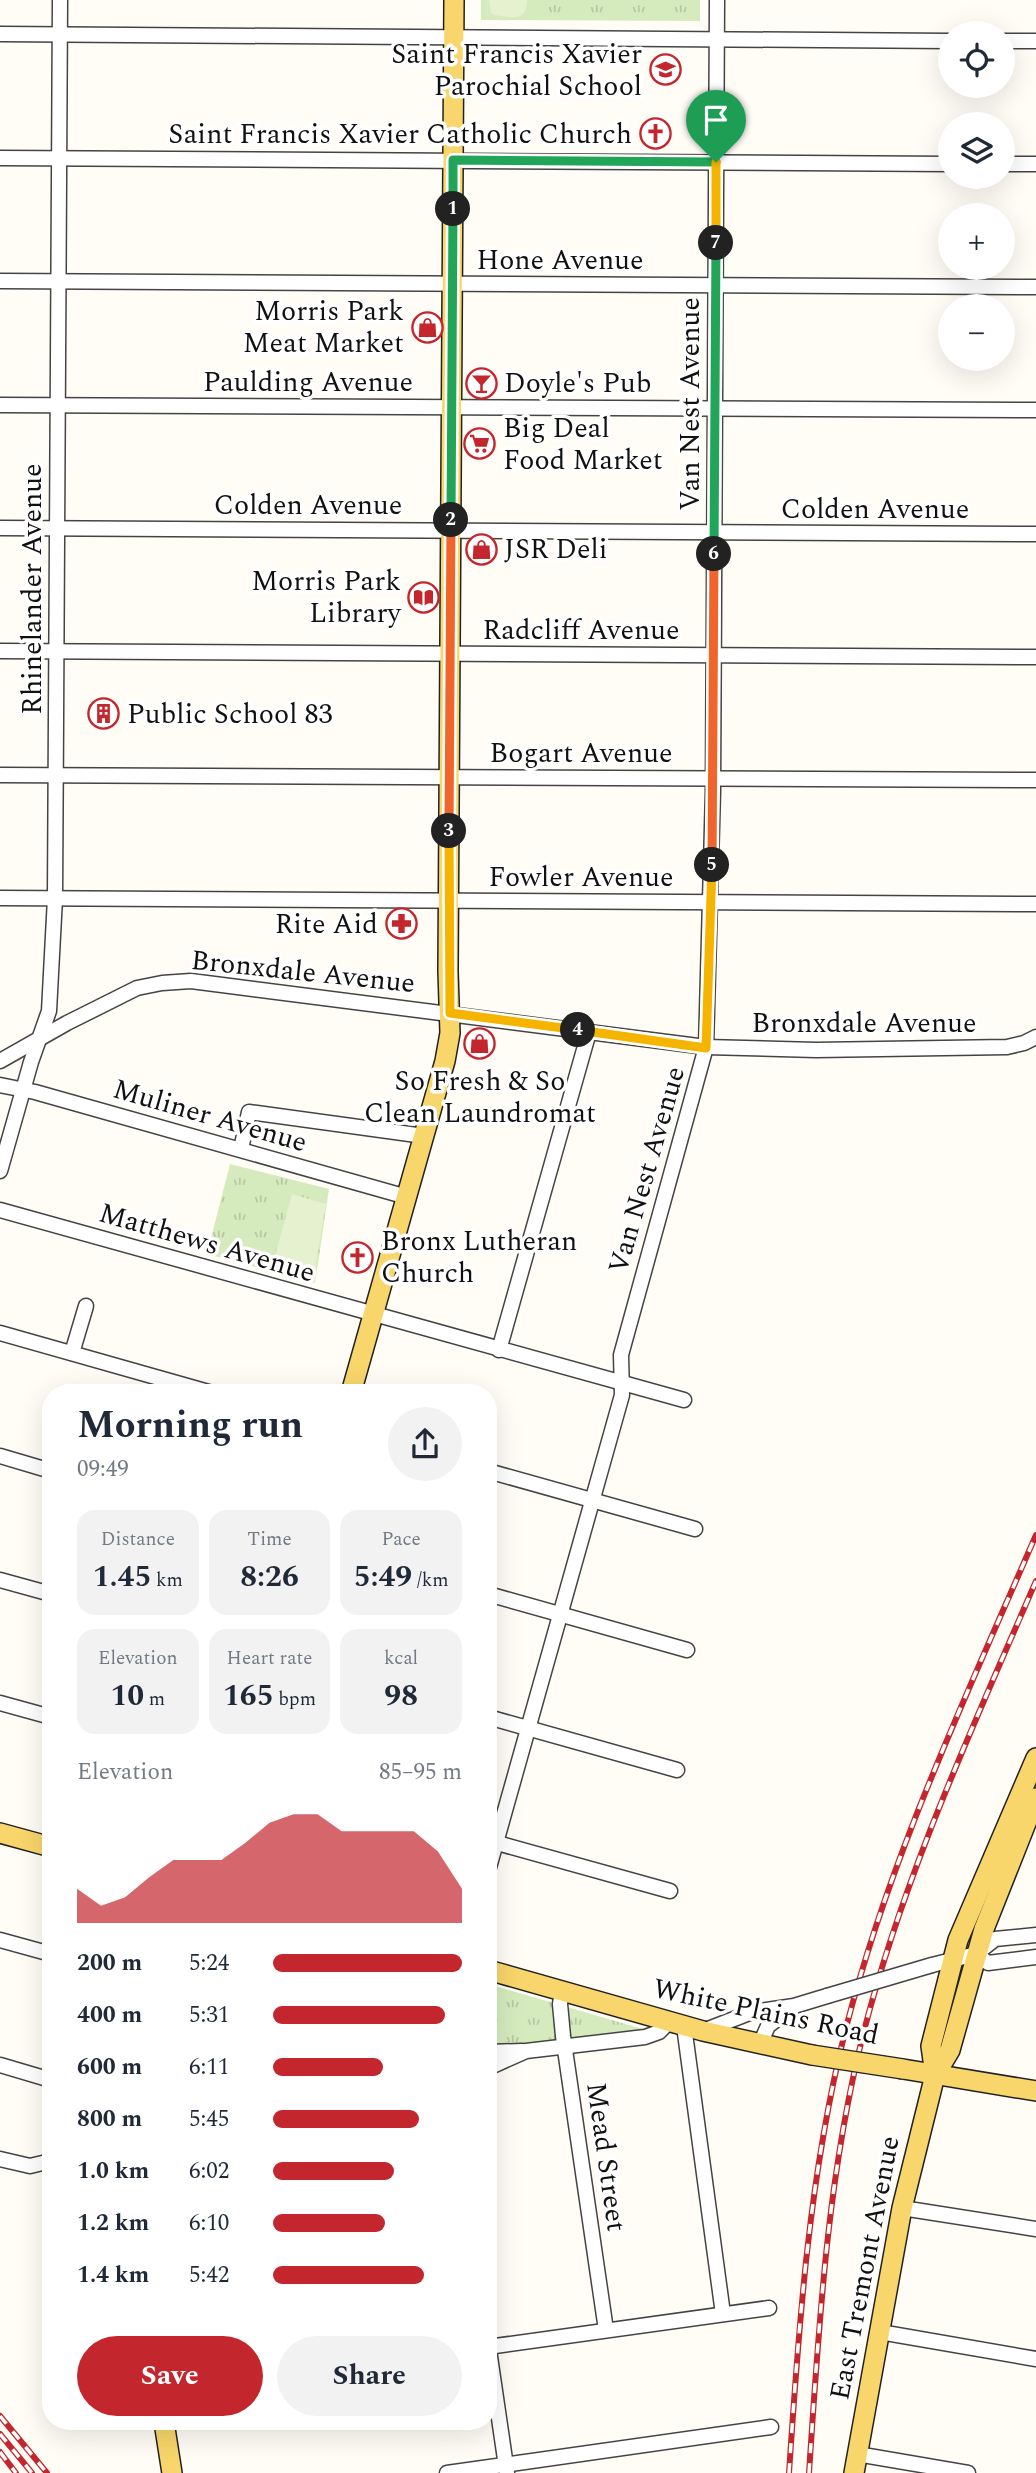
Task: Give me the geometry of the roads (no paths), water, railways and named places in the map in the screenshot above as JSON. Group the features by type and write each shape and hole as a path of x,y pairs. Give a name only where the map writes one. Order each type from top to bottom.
{"main road":[{"path":"354,1384 448,1048 454,0"},
{"name":"East Tremont Avenue","path":"935,2075 931,2046 958,1940 1036,1758"},
{"name":"East Tremont Avenue","path":"855,2463 902,2208 935,2075 950,2050 976,1954 995,1898 1036,1798"},
{"path":"0,1833 42,1845"},
{"name":"White Plains Road","path":"497,1973 760,2044 812,2055 1036,2091"},
{"path":"165,2430 172,2473"}],"street":[{"name":"Rhinelander Avenue","path":"0,1171 51,999 55,898 60,0"},
{"name":"Van Nest Avenue","path":"497,1826 529,1728 622,1395 621,1355 706,1048 712,902 717,0"},
{"path":"0,34 938,41"},
{"path":"1015,41 1036,41"},
{"path":"0,158 938,164"},
{"path":"1015,164 1036,164"},
{"name":"Hone Avenue","path":"0,281 1036,287"},
{"name":"Paulding Avenue","path":"0,405 1036,411"},
{"name":"Colden Avenue","path":"0,528 1036,534"},
{"name":"Radcliff Avenue","path":"0,651 1036,657"},
{"name":"Bogart Avenue","path":"0,775 1036,780"},
{"name":"Fowler Avenue","path":"0,898 1036,904"},
{"name":"Bronxdale Avenue","path":"0,1061 137,988 191,981 706,1048 816,1050 1007,1046 1024,1043 1036,1037"},
{"path":"499,1350 589,1032"},
{"name":"Muliner Avenue","path":"0,1085 241,1149 407,1197"},
{"path":"241,1149 249,1112 424,1136"},
{"name":"Matthews Avenue","path":"0,1210 684,1401"},
{"path":"72,1353 86,1307"},
{"path":"0,1333 180,1384"},
{"path":"0,1456 42,1468"},
{"path":"497,1474 695,1529"},
{"path":"0,1580 42,1592"},
{"path":"497,1596 687,1650"},
{"path":"0,1703 42,1715"},
{"path":"497,1719 677,1770"},
{"path":"497,1842 670,1891"},
{"path":"497,2052 526,2051 645,2037 752,2012 794,2006 976,1954 995,1939 1036,1935"},
{"path":"0,1940 42,1952"},
{"path":"976,1954 988,1963 1036,1957"},
{"name":"Mead Street","path":"562,1991 565,2046 606,2330"},
{"path":"760,2044 768,2026 794,2006"},
{"path":"686,2026 723,2314"},
{"path":"497,2064 526,2051"},
{"path":"0,2065 42,2077"},
{"path":"0,2159 30,2166 42,2163"},
{"path":"902,2208 1036,2229"},
{"path":"497,2345 769,2308"},
{"path":"880,2332 1036,2359"},
{"path":"497,2408 506,2469"},
{"path":"447,2473 506,2469 771,2427"},
{"path":"855,2463 968,2473"}],"railway":[{"path":"789,2473 814,2193 833,2083 846,2028 884,1901 907,1839 1036,1535"},
{"path":"809,2473 826,2251 841,2140 864,2031 880,1973 919,1859 1036,1581"},
{"path":"0,2416 47,2473"},
{"path":"0,2434 32,2473"},
{"path":"0,2452 16,2473"}],"place":[{"name":"Saint Francis Xavier Parochial School","path":"665,70"},
{"name":"Saint Francis Xavier Catholic Church","path":"655,134"},
{"name":"Morris Park Meat Market","path":"427,327"},
{"name":"Doyle's Pub","path":"481,383"},
{"name":"Big Deal Food Market","path":"480,444"},
{"name":"JSR Deli","path":"481,549"},
{"name":"Morris Park Library","path":"424,597"},
{"name":"Public School 83","path":"104,714"},
{"name":"Rite Aid","path":"401,924"},
{"name":"So Fresh & So Clean Laundromat","path":"480,1044"},
{"name":"Bronx Lutheran Church","path":"358,1257"}]}
